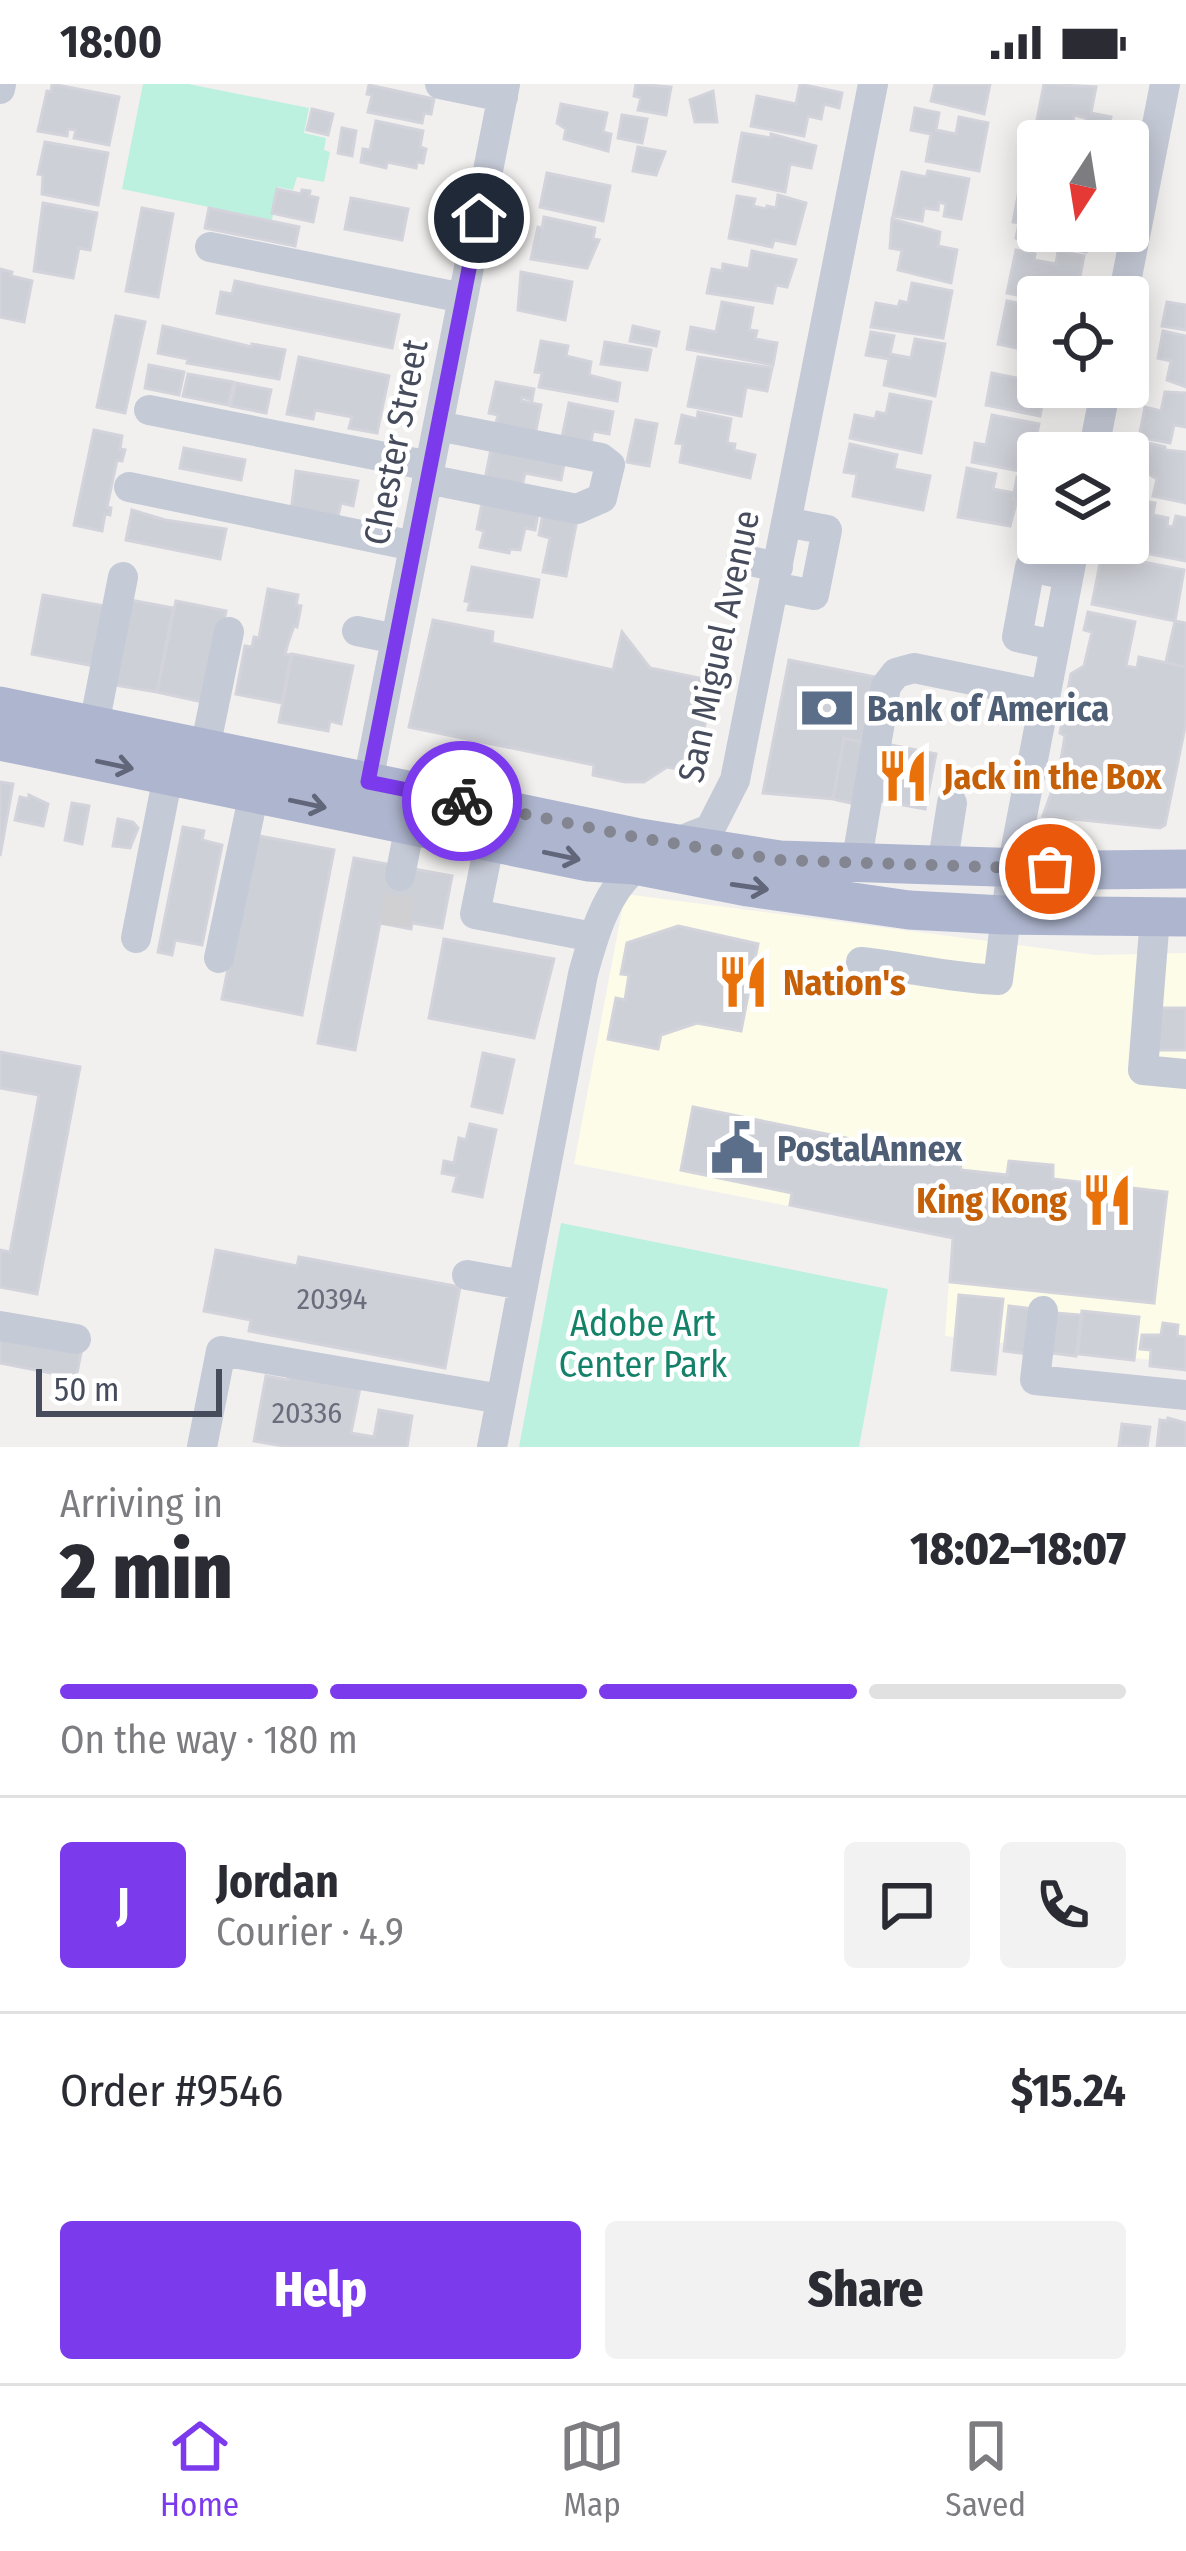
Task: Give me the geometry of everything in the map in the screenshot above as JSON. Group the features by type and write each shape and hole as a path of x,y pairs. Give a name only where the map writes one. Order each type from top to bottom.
{"main road":[{"path":"0,706 205,748 364,798 410,825 589,862 635,865 909,910 1171,917"},
{"path":"0,741 254,793 364,798 780,860 1186,869"}],"street":[{"path":"440,84 504,90"},
{"name":"San Miguel Avenue","path":"492,1447 523,1285 554,1202 557,1111 593,938 608,897 635,865 675,842 710,830 735,780 749,638 776,577 873,84"},
{"path":"1127,276 1165,84"},
{"name":"Chester Street","path":"364,798 504,90"},
{"path":"210,247 463,298"},
{"path":"149,410 577,508 602,498 610,466 601,458 438,426"},
{"path":"129,488 414,545"},
{"path":"741,559 814,595 827,530 786,522"},
{"path":"861,962 949,978 998,980 1012,868 1071,564"},
{"path":"1054,645 1016,637 1030,568 1069,575"},
{"path":"94,725 123,577"},
{"path":"357,631 396,639"},
{"path":"205,748 229,632"},
{"path":"856,865 886,686 896,673 914,668 1045,695"},
{"path":"136,938 168,776"},
{"path":"219,958 254,793"},
{"path":"942,867 952,803"},
{"path":"400,877 410,825"},
{"path":"490,840 475,914 593,938"},
{"path":"1171,917 1143,1070 1186,1074"},
{"path":"557,1111 588,1117"},
{"path":"467,1275 523,1285"},
{"path":"1043,1311 1035,1380 1186,1395"},
{"path":"0,1326 76,1339"},
{"path":"202,1447 220,1351 501,1399"}],"shaded area":[{"path":"625,894 1094,955 1186,953 1186,1364 945,1336 952,1238 574,1164"}],"green space":[{"path":"143,84 188,84 309,108 304,133 326,138 324,150 330,152 324,182 297,177 293,190 278,187 272,220 122,189"},
{"name":"Adobe Art Center Park","path":"561,1223 888,1289 859,1447 519,1447"}],"building":[{"path":"52,84 119,97 109,145 74,138 76,130 68,129 67,136 38,131"},
{"path":"636,84 671,87 666,115 638,110 641,98 634,96"},
{"path":"800,84 842,93 839,108 824,104 821,119 808,116 804,136 751,126 757,96 796,104"},
{"path":"935,84 990,84 984,114 931,101"},
{"path":"1044,84 1096,87 1091,113 1111,117 1086,120 1074,115 1073,120 1037,120"},
{"path":"369,85 434,99 431,114 424,113 422,123 368,112"},
{"path":"713,91 717,122 695,122 690,100"},
{"path":"561,104 607,113 603,132 611,134 608,151 564,139 566,129 557,123"},
{"path":"915,108 939,113 936,130 956,134 959,117 988,123 979,171 926,161 931,134 911,130"},
{"path":"312,109 333,114 328,135 307,130"},
{"path":"622,115 647,119 642,143 618,138"},
{"path":"376,121 423,131 423,163 417,162 416,168 387,162 386,168 361,162 363,149 370,150"},
{"path":"342,128 356,131 352,156 338,153"},
{"path":"742,133 771,138 771,134 816,146 811,168 790,164 785,192 733,181"},
{"path":"45,142 108,153 98,205 42,194 43,175 38,174"},
{"path":"638,147 665,152 656,175 633,171"},
{"path":"928,171 969,179 961,219 944,216 946,204 939,202 938,210 924,208 922,221 893,216 902,172 926,177"},
{"path":"547,173 610,186 603,221 540,207"},
{"path":"277,189 310,191 309,196 318,198 313,222 272,213"},
{"path":"778,195 806,203 795,244 774,240 772,247 729,238 737,196 755,199 753,206 766,209 776,208"},
{"path":"351,198 408,209 402,240 345,229"},
{"path":"43,203 97,213 90,250 79,248 73,278 34,271"},
{"path":"142,208 173,214 158,297 126,291"},
{"path":"209,208 299,227 295,246 205,228"},
{"path":"544,217 595,228 593,239 599,240 587,268 531,259"},
{"path":"892,219 940,232 938,246 957,250 951,283 898,270 902,250 890,248"},
{"path":"1016,250 1056,264 1058,252 1084,256 1080,276 1017,276 1017,295 1007,293"},
{"path":"752,251 796,260 787,287 776,285 772,303 707,293 712,269 722,271 723,264 749,269"},
{"path":"0,269 32,281 24,322 0,317"},
{"path":"521,272 572,282 565,320 518,310"},
{"path":"235,281 399,315 392,348 217,313 221,292 232,294"},
{"path":"912,283 952,291 943,338 871,327 876,303 898,307 900,301 908,303"},
{"path":"1007,301 1017,303 1017,348 998,344"},
{"path":"722,302 753,308 749,330 757,331 755,339 777,343 773,365 687,349 691,327 716,332"},
{"path":"1167,302 1186,305 1186,330 1162,326"},
{"path":"116,316 145,322 125,413 97,407"},
{"path":"163,326 285,350 279,379 187,363 188,359 158,353"},
{"path":"633,326 659,332 656,346 630,341"},
{"path":"1163,331 1186,336 1186,387 1167,380 1171,361 1158,358"},
{"path":"871,332 894,336 890,354 911,358 915,339 945,344 935,396 884,385 889,359 866,355"},
{"path":"541,341 568,346 566,356 591,362 589,375 620,383 617,401 539,387 542,373 535,372"},
{"path":"605,342 651,350 647,370 601,364"},
{"path":"299,357 389,376 377,433 349,428 352,417 315,410 313,419 287,414"},
{"path":"698,357 772,368 767,391 746,387 741,416 688,406"},
{"path":"149,365 184,372 179,395 145,388"},
{"path":"992,373 1017,378 1017,408 1041,408 1040,416 986,405"},
{"path":"188,374 233,382 228,405 183,396"},
{"path":"496,382 534,389 532,400 522,397 521,401 541,405 535,435 495,427 498,415 489,413"},
{"path":"236,383 271,390 266,413 231,406"},
{"path":"1165,392 1186,393 1186,427 1174,425 1170,443 1140,432 1145,408 1161,411"},
{"path":"890,394 931,402 921,453 850,438 855,415 875,419 877,412 886,414"},
{"path":"569,403 613,412 609,434 593,431 590,448 561,442"},
{"path":"698,412 731,419 727,443 735,444 734,450 755,455 750,478 680,462 683,444 676,443 682,415 697,419"},
{"path":"992,415 1039,424 1037,432 1017,432 1017,470 972,462 975,443 986,445"},
{"path":"636,420 657,424 649,466 627,462"},
{"path":"94,430 122,436 120,449 125,450 122,461 117,460 107,507 110,515 105,514 102,531 74,525"},
{"path":"1149,443 1186,452 1186,503 1153,496 1157,479 1149,474"},
{"path":"492,444 565,459 561,480 525,473 521,491 484,484"},
{"path":"850,444 897,455 894,469 930,476 923,510 853,496 857,474 844,472"},
{"path":"184,448 245,460 241,480 180,468"},
{"path":"967,468 996,474 993,489 1014,493 1017,500 1010,526 958,517"},
{"path":"296,471 358,481 353,506 341,503 337,521 291,512"},
{"path":"1149,502 1155,503 1153,515 1168,518 1167,526 1173,527 1176,516 1186,518 1186,561 1149,554"},
{"path":"482,503 538,514 535,530 525,528 520,550 509,553 480,547 484,531 477,529"},
{"path":"132,510 226,529 220,559 126,540"},
{"path":"543,513 577,520 566,576 543,572 550,538 539,535"},
{"path":"1149,563 1184,570 1175,621 1092,604 1100,564"},
{"path":"472,567 539,580 532,617 468,610 470,602 465,601"},
{"path":"268,589 298,595 296,605 301,606 285,654 291,655 282,703 236,694 245,646 252,647 254,637 259,638"},
{"path":"43,595 110,607 99,667 32,654"},
{"path":"125,599 173,608 157,692 109,684"},
{"path":"176,601 226,611 207,703 157,692"},
{"path":"1088,612 1135,622 1126,666 1137,668 1139,657 1186,667 1186,722 1165,825 1160,828 1043,816 1059,771 1065,736 1060,733 1071,674 1084,666 1092,632 1084,630"},
{"path":"433,620 493,632 492,643 613,670 622,632 650,668 713,681 696,773 667,767 644,782 625,782 593,775 594,765 409,727"},
{"path":"1175,621 1186,623 1186,667 1166,662"},
{"path":"292,654 353,666 341,724 330,721 328,731 279,722"},
{"name":"Bank of America","path":"789,660 880,678 867,743 844,738 833,799 763,793"},
{"path":"844,738 867,743 855,804 833,799"},
{"name":"Jack in the Box","path":"886,744 936,754 925,809 871,799"},
{"path":"0,782 13,784 0,856"},
{"path":"29,795 48,804 43,826 15,820 20,797 29,799"},
{"path":"72,803 89,806 82,844 65,840"},
{"path":"118,819 138,828 130,848 113,846"},
{"path":"183,827 204,831 202,840 222,845 202,945 175,940 172,955 158,952"},
{"path":"254,835 334,850 302,1015 222,999"},
{"path":"354,858 452,876 442,928 380,923 355,1050 318,1043"},
{"path":"678,926 758,944 741,1031 697,1023 661,1035 658,1049 608,1039 616,998 625,1000 629,975 621,974 627,943"},
{"path":"444,939 554,959 534,1038 429,1018"},
{"path":"1139,1008 1186,1008 1186,1050 1139,1050"},
{"path":"0,1052 80,1067 37,1294 0,1287 0,1250 10,1252 39,1095 0,1088"},
{"path":"483,1053 514,1060 502,1113 472,1106"},
{"path":"693,1107 960,1161 961,1170 1007,1175 1009,1161 1053,1165 1053,1179 1167,1192 1154,1303 950,1282 953,1238 790,1205 792,1193 681,1170"},
{"path":"470,1124 496,1130 482,1197 453,1191 457,1176 442,1173 444,1161 454,1163 459,1138 466,1140"},
{"path":"216,1250 297,1266 299,1257 460,1287 445,1368 249,1331 251,1320 204,1311"},
{"path":"959,1295 1003,1299 995,1374 952,1370"},
{"path":"1009,1306 1034,1309 1029,1354 1004,1351"},
{"path":"1082,1311 1139,1317 1134,1360 1078,1354"},
{"path":"1056,1313 1081,1315 1076,1356 1051,1353"},
{"path":"1163,1323 1178,1325 1177,1336 1186,1337 1186,1370 1150,1366 1151,1350 1140,1349 1142,1335 1161,1335"},
{"path":"0,1338 81,1353 76,1378 0,1363"},
{"path":"289,1375 360,1388 351,1433 374,1437 379,1410 412,1416 407,1447 289,1447 254,1441 266,1376 288,1380"},
{"path":"1160,1420 1186,1423 1186,1447 1157,1447"},
{"path":"1122,1424 1150,1427 1147,1447 1119,1446"}],"tunnel":[{"path":"396,926 400,876"}],"way so far":[{"path":"462,801 640,838 780,860 1050,869"}],"place":[{"name":"Bank of America","path":"827,708"},
{"name":"Jack in the Box","path":"903,776"},
{"name":"Nation's","path":"743,982"},
{"name":"PostalAnnex","path":"737,1148"},
{"name":"King Kong","path":"1107,1200"}],"route":[{"path":"462,801 368,782 479,218"}]}
